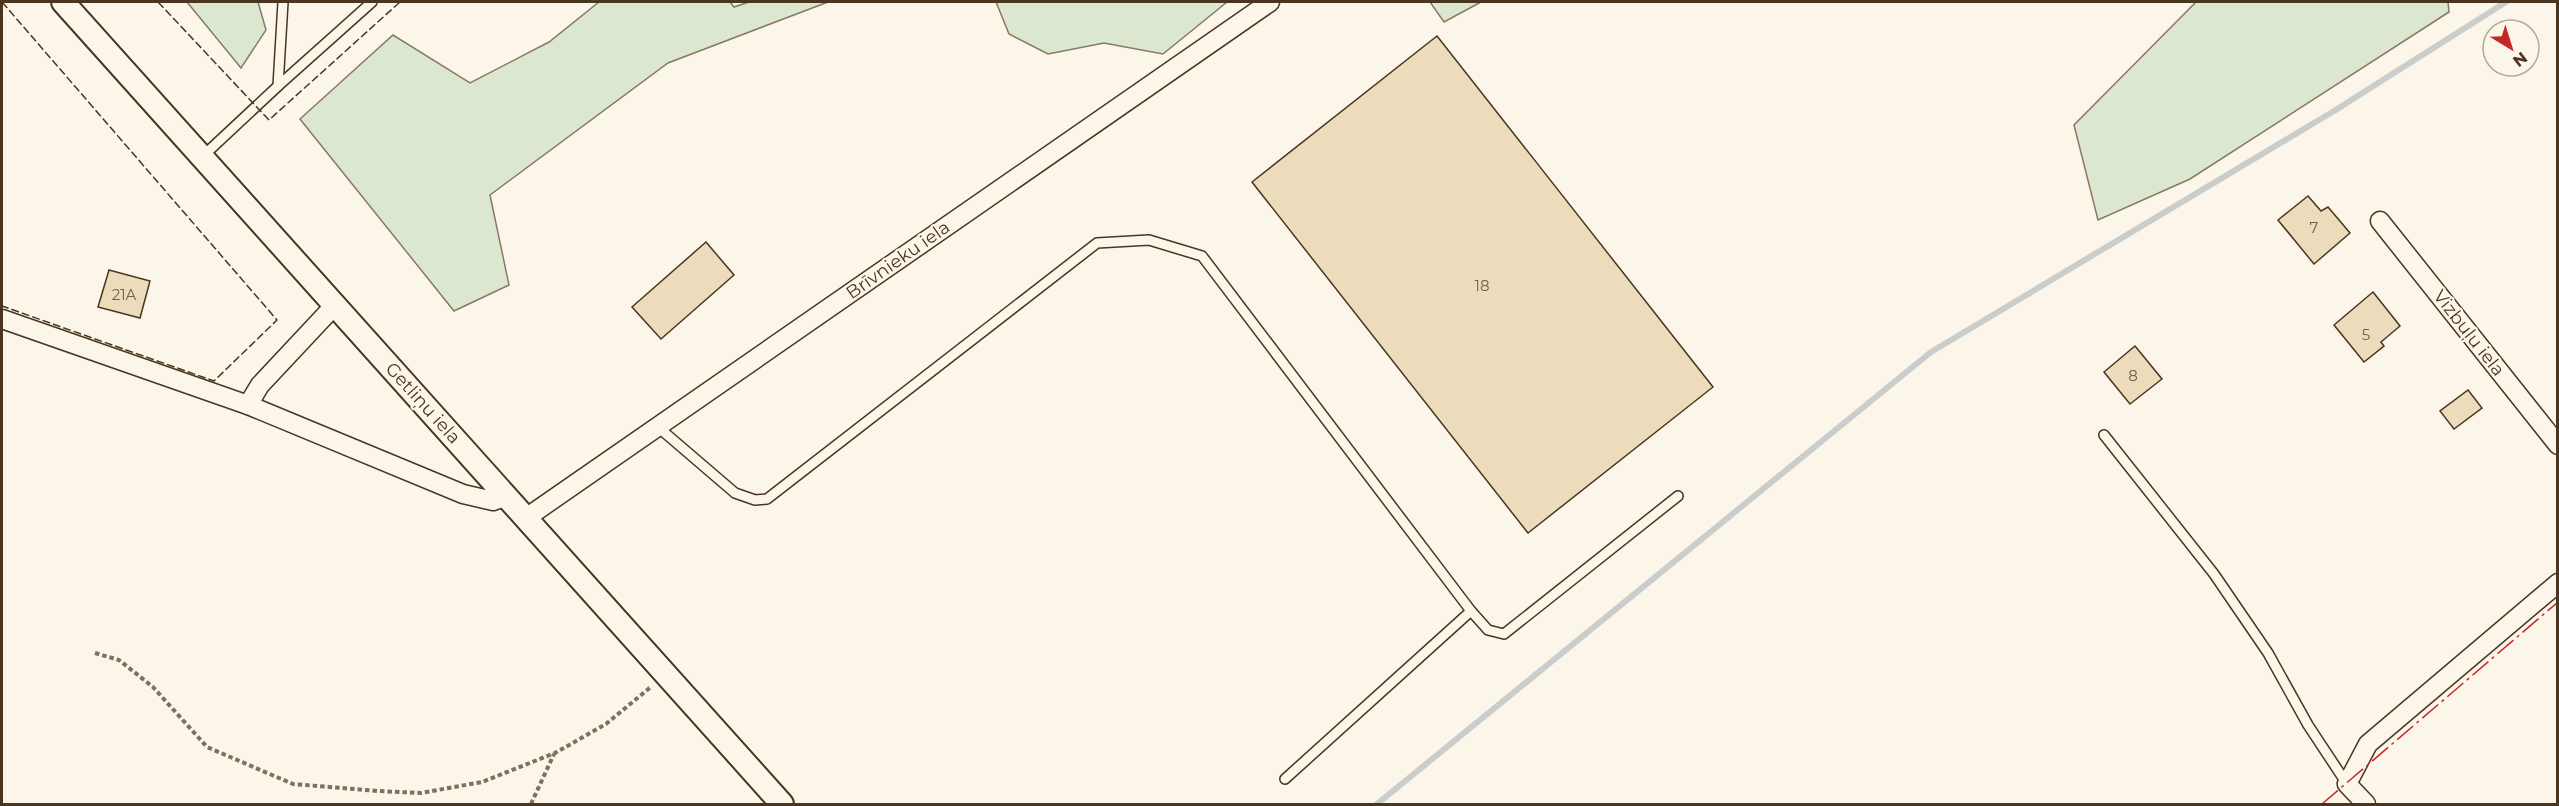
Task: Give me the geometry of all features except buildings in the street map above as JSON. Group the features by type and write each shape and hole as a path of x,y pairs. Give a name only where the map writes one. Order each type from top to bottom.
{"street":[{"name":"Getliņu iela","path":"63,2 782,804"},
{"name":"Brīvnieku iela","path":"526,518 1270,2"},
{"name":"Vizbuļu iela","path":"2380,221 2558,445"},
{"path":"248,405 260,385 335,305"},
{"path":"2,319 248,405 463,494 493,501 507,496"},
{"path":"2366,804 2347,784 2368,744 2558,583"}],"lane":[{"path":"278,86 284,2"},
{"path":"202,157 372,2"},
{"path":"658,427 735,493 755,500 767,499 1097,243 1149,240 1202,256 1471,611 1488,630 1504,633 1678,496"},
{"path":"2104,435 2214,574 2268,653 2308,725 2347,784"},
{"path":"1285,779 1471,611"}],"path":[{"path":"95,653 118,660 153,687 207,747 293,784 421,793 482,782 555,753 606,724 666,675"},
{"path":"531,804 555,753"}],"green space":[{"path":"187,2 258,2 266,30 241,68"},
{"path":"599,2 730,2 734,7 749,2 828,2 668,63 490,195 509,285 454,311 300,119 393,35 470,83 549,42"},
{"path":"996,2 1227,2 1163,54 1104,43 1048,54 1009,34"},
{"path":"1430,2 1481,2 1444,22"},
{"path":"2196,2 2448,2 2449,12 2190,179 2098,220 2074,125"}],"waterway":[{"path":"1377,804 1931,352 2334,111 2506,2"}],"fence":[{"path":"2,2 277,320 214,381 2,306"},
{"path":"158,2 269,120 400,2"}],"power":[{"path":"2322,804 2558,602"}]}
